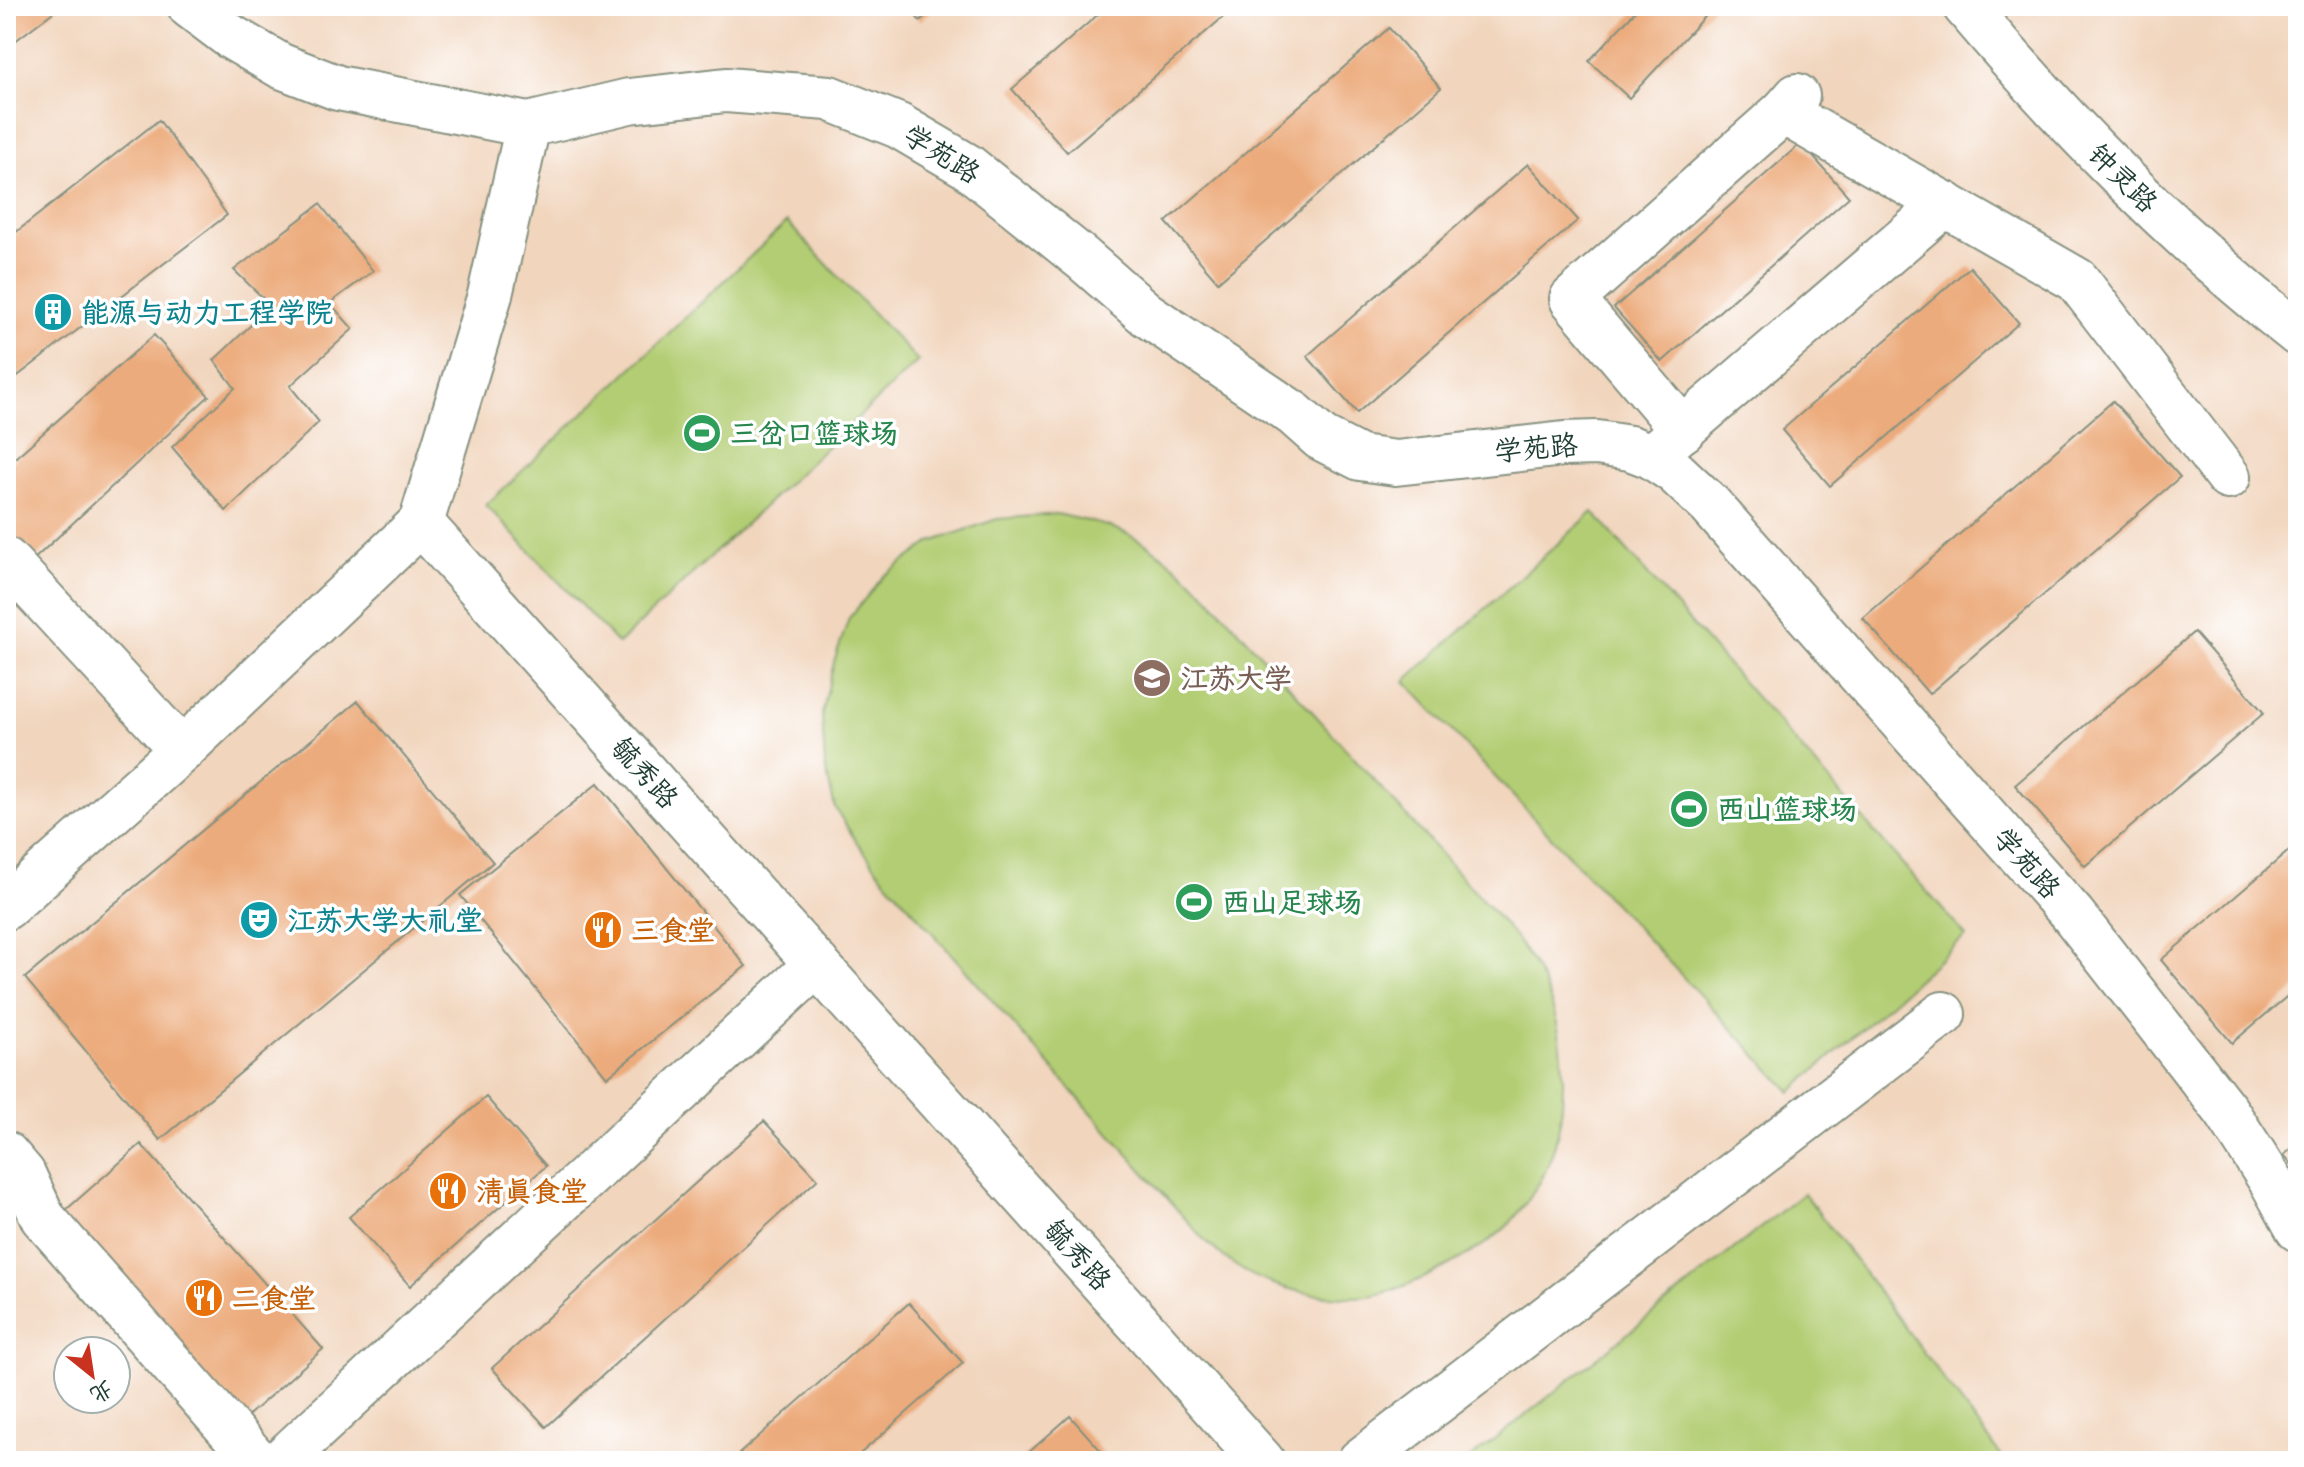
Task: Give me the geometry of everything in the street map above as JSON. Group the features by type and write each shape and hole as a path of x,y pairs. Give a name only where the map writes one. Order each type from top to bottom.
{"lane":[{"path":"6,907 182,750 421,523 490,295 528,125 338,88 281,66 231,37 190,6"},
{"name":"钟灵路","path":"1965,6 2025,76 2151,207 2298,334"},
{"name":"学苑路","path":"528,125 629,101 726,90 829,98 899,126 967,166 1146,314 1294,414 1321,438 1360,458 1396,463 1564,444 1597,443 1630,448 1667,443 1675,472 1710,505 2073,915 2226,1111 2298,1229"},
{"path":"1945,204 1667,443 1572,299 1790,104 1945,204 2077,280 2228,477"},
{"name":"毓秀路","path":"421,523 1262,1461"},
{"path":"6,560 182,750"},
{"path":"281,1461 817,964"},
{"path":"1360,1461 1943,1014"},
{"path":"6,1154 23,1174 43,1218 257,1461"}],"shaded area":[{"name":"江苏大学","path":"6,6 2298,6 2298,1461 6,1461"}],"green space":[{"name":"三岔口篮球场","path":"787,222 918,361 618,644 486,505"},
{"name":"西山篮球场","path":"1593,512 1966,936 1791,1092 1405,681"},
{"name":"西山足球场","path":"1057,514 1107,526 1135,538 1172,563 1205,593 1505,925 1543,983 1554,1013 1562,1060 1561,1109 1552,1155 1537,1188 1512,1221 1481,1246 1439,1270 1377,1294 1352,1297 1318,1295 1284,1288 1253,1276 1230,1262 1205,1241 884,878 835,808 825,766 822,714 834,662 849,618 884,576 931,542 997,519"},
{"path":"1804,1193 2005,1461 1467,1461 1513,1425"}],"building":[{"path":"6,6 55,6 57,9 6,48"},
{"path":"907,6 937,6 920,21"},
{"path":"1108,6 1236,6 1067,152 1012,89"},
{"path":"1640,6 1714,6 1629,98 1589,61"},
{"path":"1389,28 1441,88 1218,282 1166,222"},
{"name":"能源与动力工程学院","path":"159,120 227,215 6,385 6,240"},
{"path":"1801,143 1849,197 1662,362 1614,308"},
{"path":"1528,164 1578,220 1357,413 1307,356"},
{"path":"320,204 373,271 330,303 353,329 290,386 319,422 226,511 172,447 235,388 214,360 271,306 234,270"},
{"path":"1970,267 2019,323 1830,486 1782,430"},
{"path":"154,335 209,396 30,563 6,538 6,466"},
{"path":"2113,401 2180,477 1929,694 1863,618"},
{"path":"2194,632 2264,713 2085,866 2015,785"},
{"name":"江苏大学大礼堂","path":"358,701 493,862 160,1140 25,978"},
{"name":"三食堂","path":"598,783 746,966 607,1077 460,895"},
{"path":"2298,843 2298,987 2232,1043 2161,960"},
{"name":"清真食堂","path":"486,1097 546,1166 410,1286 349,1217"},
{"path":"764,1121 818,1179 546,1427 492,1368"},
{"path":"2298,1143 2298,1171 2284,1155"},
{"name":"二食堂","path":"141,1144 323,1349 242,1421 59,1216"},
{"path":"909,1303 963,1363 852,1461 731,1461"},
{"path":"1070,1416 1110,1461 1019,1461"}],"place":[{"name":"能源与动力工程学院","path":"53,312"},
{"name":"三岔口篮球场","path":"702,433"},
{"name":"江苏大学","path":"1152,678"},
{"name":"西山篮球场","path":"1689,809"},
{"name":"西山足球场","path":"1194,902"},
{"name":"江苏大学大礼堂","path":"259,920"},
{"name":"三食堂","path":"603,930"},
{"name":"清真食堂","path":"448,1191"},
{"name":"二食堂","path":"204,1298"}]}
